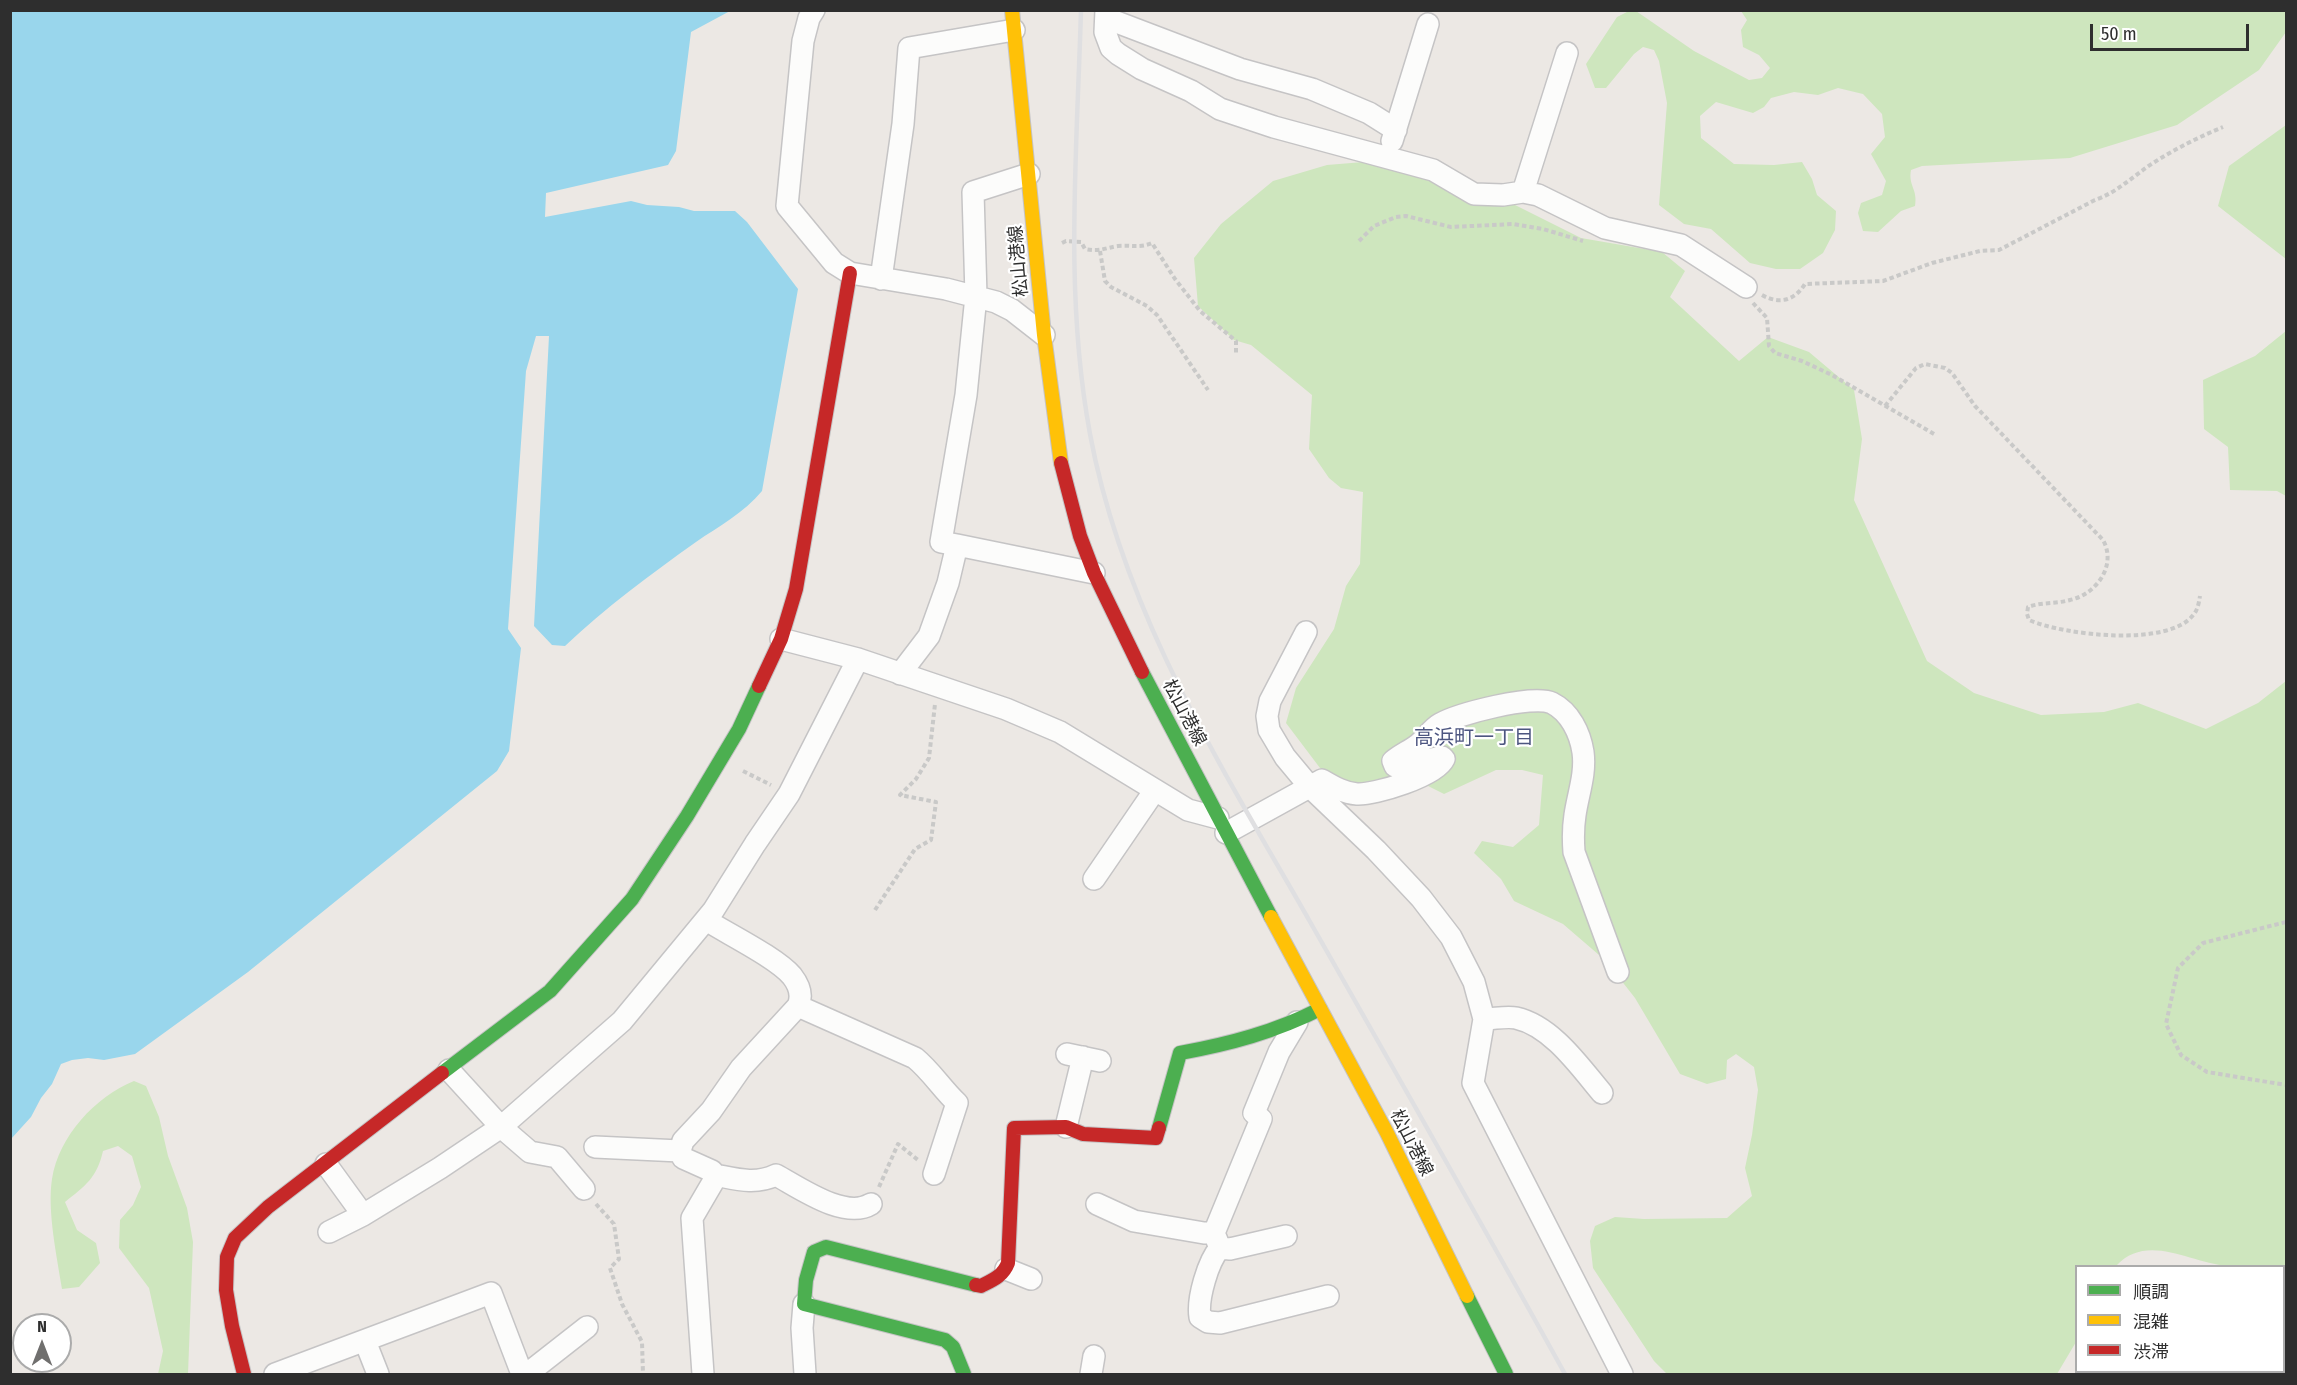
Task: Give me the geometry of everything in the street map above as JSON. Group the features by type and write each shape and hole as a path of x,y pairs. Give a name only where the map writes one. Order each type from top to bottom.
{"street":[{"path":"814,10 809,18 803,41 787,206 834,262 850,273 976,296 1012,310 1044,335"},
{"path":"1396,130 1369,114 1312,89 1240,69 1106,14 1105,32 1112,48 1118,54 1142,69 1191,91 1220,109 1274,127 1433,170 1474,194 1503,195 1523,192 1538,195 1605,228 1681,245 1746,287"},
{"path":"881,279 903,124 909,48 1013,20"},
{"name":"松山港線","path":"1013,20 1044,335 1059,455 1077,526 1094,573 1116,622 1222,825 1387,1133 1506,1374"},
{"path":"1386,157 1428,24"},
{"path":"1523,192 1567,53"},
{"path":"1029,174 973,192 976,296 966,395 942,542 1094,573"},
{"path":"244,1374 228,1313 225,1262 233,1242 247,1224 550,991 624,907 687,816 739,729 781,639 796,589 850,273"},
{"path":"900,674 929,636 948,583 957,545"},
{"path":"1306,632 1270,701 1267,716 1269,730 1285,757 1310,788 1376,850 1421,898 1451,937 1474,982 1484,1019 1473,1083 1622,1374"},
{"path":"781,639 858,659 1006,709 1060,732 1188,810 1222,825 1310,788 1322,780 1341,791 1365,793 1427,774 1442,764 1444,759 1442,757 1395,766 1394,761 1417,745 1440,724 1502,704 1550,702 1570,719 1580,738 1583,754 1582,790 1575,813 1574,852 1618,972"},
{"path":"329,1232 363,1215 440,1168 501,1127 622,1021 706,920 789,794 858,659"},
{"path":"1094,879 1155,790"},
{"path":"706,920 785,969 799,987 801,1000 741,1068 711,1111 682,1142 680,1151 683,1158 712,1171 715,1175 750,1182 764,1181 776,1175 832,1204 850,1209 863,1209 871,1204"},
{"path":"798,1006 915,1058 925,1065 957,1103 934,1174"},
{"path":"805,1374 802,1328 806,1280 814,1252 826,1247 981,1286 1000,1277 1006,1269 1014,1128 1066,1127 1083,1134 1156,1138 1180,1053 1237,1043 1297,1022 1320,1009"},
{"path":"1484,1019 1515,1017 1536,1024 1568,1052 1602,1093"},
{"path":"1297,1022 1279,1052 1254,1113 1261,1119 1217,1240 1198,1307 1200,1317 1208,1322 1220,1323 1328,1296"},
{"path":"1066,1127 1083,1057"},
{"path":"448,1070 501,1127 530,1152 557,1157 584,1189"},
{"path":"595,1147 680,1151"},
{"path":"326,1164 363,1215"},
{"path":"703,1374 692,1218 715,1175"},
{"path":"1097,1204 1134,1221 1204,1233 1230,1249 1286,1236"},
{"path":"1006,1269 1031,1278"},
{"path":"275,1374 491,1293 522,1374"},
{"path":"804,1304 945,1340 953,1347 964,1374"},
{"path":"527,1374 587,1327"},
{"path":"366,1341 378,1374"}],"path":[{"path":"1746,287 1768,298 1785,301 1798,295 1805,284 1883,280 1980,250 1999,250 2106,196 2153,163 2223,127"},
{"path":"1359,241 1374,226 1396,217 1406,216 1451,226 1513,224 1543,229 1577,241 1589,242 1601,236 1605,228"},
{"path":"1037,258 1054,253 1060,244 1066,241 1081,242 1085,249 1100,251 1118,246 1145,246 1152,243 1175,279 1200,311 1236,341 1236,355"},
{"path":"1100,251 1105,281 1111,287 1147,306 1157,315 1208,390"},
{"path":"1746,287 1751,301 1767,318 1769,346 1775,353 1832,375 1934,434"},
{"path":"1885,406 1916,368 1925,364 1945,368 1952,373 1975,406 2103,540 2109,549 2109,563 2098,583 2086,593 2072,600 2028,607 2029,620 2086,634 2131,636 2180,625 2194,614 2200,596"},
{"path":"876,910 915,849 931,840 936,802 900,795 916,779 929,758 936,686"},
{"path":"721,760 789,794"},
{"path":"2286,922 2203,943 2178,968 2166,1024 2181,1054 2207,1071 2286,1085"},
{"path":"871,1204 898,1144 934,1174"},
{"path":"584,1189 614,1224 619,1259 610,1268 622,1304 642,1342 643,1374"}],"green space":[{"path":"1631,10 1636,11 1694,51 1749,80 1762,78 1770,68 1759,55 1743,47 1741,30 1747,20 1741,11 2286,10 2286,32 2259,70 2177,125 2070,158 1922,166 1911,170 1915,206 1901,211 1878,232 1863,231 1858,213 1861,203 1882,195 1886,181 1871,154 1885,137 1882,114 1863,94 1838,88 1818,95 1794,92 1771,98 1764,107 1753,113 1716,102 1700,116 1701,138 1734,164 1774,165 1802,162 1812,179 1817,195 1836,211 1835,230 1823,253 1800,269 1776,269 1750,263 1711,229 1684,224 1659,205 1667,103 1659,61 1654,50 1643,47 1634,54 1606,88 1595,88 1586,64 1617,17"},
{"path":"2286,125 2286,259 2218,206 2229,166"},
{"path":"1400,159 1459,177 1581,238 1662,252 1685,271 1670,297 1739,361 1768,337 1809,352 1854,390 1862,439 1854,500 1927,661 1974,693 2041,715 2104,712 2138,703 2206,729 2258,703 2286,681 2286,1355 2285,1265 2221,1265 2155,1250 2141,1251 2128,1256 2117,1265 2075,1265 2075,1344 2057,1374 1667,1374 1654,1361 1593,1268 1590,1241 1595,1226 1615,1217 1727,1218 1752,1196 1745,1168 1758,1090 1754,1067 1736,1054 1727,1060 1726,1079 1707,1084 1680,1074 1635,998 1606,961 1563,924 1514,901 1501,879 1474,853 1482,841 1513,847 1539,825 1543,775 1522,770 1496,770 1444,794 1424,784 1365,790 1320,768 1286,723 1296,688 1334,629 1346,586 1360,564 1363,492 1341,488 1329,478 1309,449 1312,395 1251,345 1234,340 1198,306 1194,258 1221,224 1273,181 1327,165"},
{"path":"2286,331 2286,496 2277,491 2230,490 2228,447 2204,429 2203,380 2255,356"},
{"path":"134,1081 146,1086 159,1117 168,1156 187,1208 193,1242 188,1374 158,1374 163,1351 149,1288 119,1248 120,1220 133,1205 141,1187 132,1156 118,1146 103,1151 94,1175 65,1202 77,1230 96,1243 100,1263 79,1287 62,1289 51,1205 52,1179 56,1163 62,1148 81,1120 106,1097"}],"water":[{"path":"11,10 730,11 691,32 676,151 668,165 546,193 545,217 631,201 694,211 735,211 747,222 798,289 762,491 739,513 662,566 596,618 565,646 552,645 534,626 549,336 536,336 526,371 508,629 521,648 509,751 497,771 248,972 135,1054 104,1060 88,1058 72,1060 61,1064 52,1084 31,1117 11,1139"}],"railway":[{"path":"1081,10 1074,223 1077,329 1090,434 1105,500 1126,563 1179,686 1210,745 1565,1374"}],"traffic: fast":[{"path":"1142,672 1271,917"},
{"path":"442,1073 550,991 632,899 687,816 739,729 759,686"},
{"path":"1159,1128 1180,1053 1252,1036 1320,1009"},
{"path":"964,1374 953,1347 945,1340 804,1304 806,1280 814,1252 826,1247 976,1285"},
{"path":"1467,1296 1506,1374"}],"traffic: slow":[{"path":"1012,10 1044,335 1061,463"},
{"path":"1271,917 1387,1133 1467,1296"}],"traffic: jam":[{"path":"759,686 781,639 796,589 850,273"},
{"path":"1061,463 1080,536 1094,573 1142,672"},
{"path":"244,1374 226,1290 227,1257 235,1238 268,1207 442,1073"},
{"path":"976,1285 981,1286 997,1277 1008,1263 1014,1128 1066,1127 1083,1134 1156,1138 1159,1128"}],"district":[{"name":"高浜町一丁目","path":"1474,738"}]}
